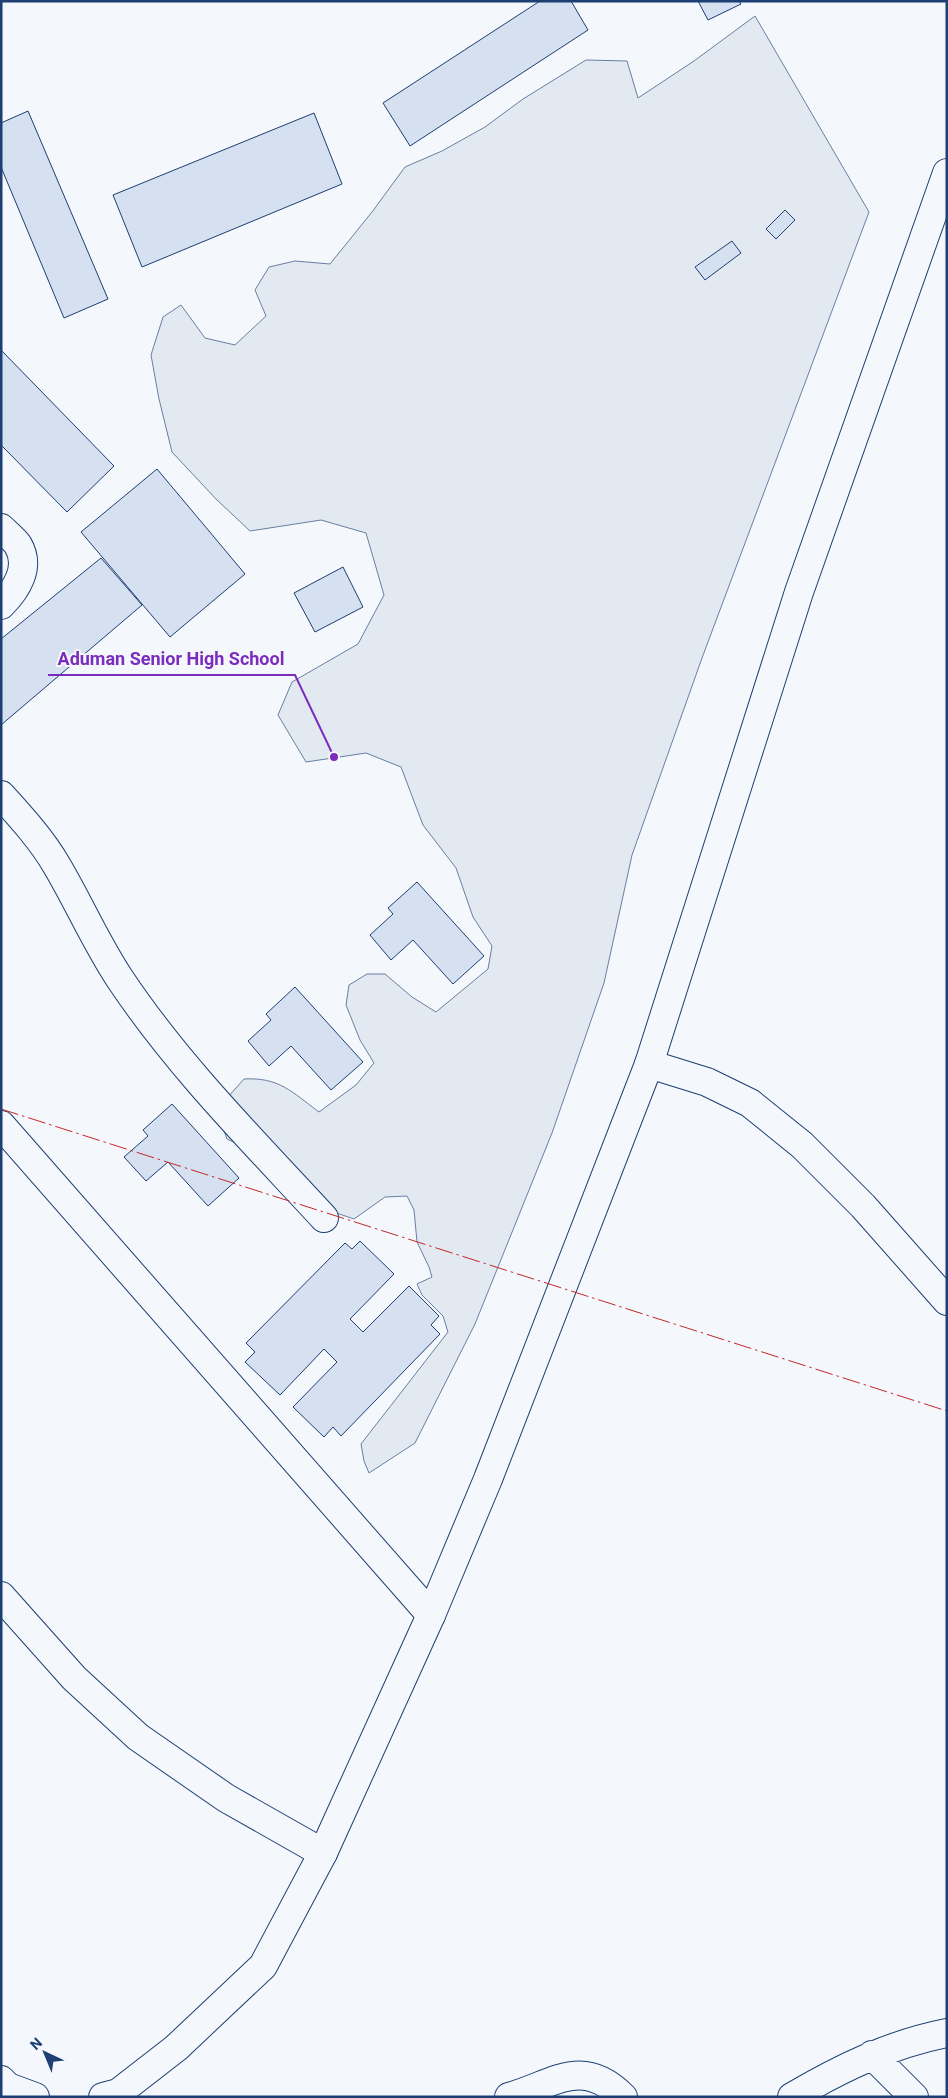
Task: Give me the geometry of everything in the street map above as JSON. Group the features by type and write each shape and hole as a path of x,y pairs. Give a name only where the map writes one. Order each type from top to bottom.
{"street":[{"path":"114,2095 176,2048 263,1966 323,1854 431,1615 488,1478 648,1064 799,592 947,173"},
{"path":"1,528 17,544 23,560 21,576 14,591 1,605"},
{"path":"1,794 26,822 56,865 119,977 169,1046 199,1082 324,1218"},
{"path":"648,1064 707,1082 750,1103 802,1145 856,1200 947,1301"},
{"path":"1,1125 431,1615"},
{"path":"1,1596 74,1678 138,1737 226,1798 323,1854"},
{"path":"792,2097 851,2064 872,2055 947,2033"},
{"path":"872,2055 914,2097"},
{"path":"509,2097 573,2074 599,2078 623,2097"},
{"path":"1,2080 8,2087 35,2097"}],"shaded area":[{"path":"755,16 869,212 702,658 632,855 604,983 552,1133 475,1324 415,1443 369,1473 364,1461 361,1444 448,1332 443,1316 422,1295 417,1284 432,1277 417,1242 414,1210 407,1196 385,1197 354,1219 316,1206 246,1148 227,1139 221,1123 219,1107 244,1079 256,1079 267,1080 284,1087 319,1112 356,1085 374,1063 360,1040 346,1005 349,985 367,974 385,974 412,997 436,1012 488,969 492,946 473,917 456,868 423,825 401,767 366,753 306,762 278,715 292,682 358,644 384,595 366,533 321,520 250,531 216,499 172,452 151,355 163,317 181,305 205,338 235,345 266,316 255,290 269,267 295,261 330,264 405,167 442,151 485,127 523,99 586,60 627,61 638,98 694,61"}],"building":[{"path":"540,1 571,1 588,30 410,146 383,103"},
{"path":"698,1 739,1 741,4 708,20"},
{"path":"28,111 108,299 64,318 1,167 1,123"},
{"path":"314,113 342,184 142,267 113,195"},
{"path":"785,210 795,220 776,239 766,229"},
{"path":"732,241 741,253 705,280 695,267"},
{"path":"1,350 114,466 67,512 1,445"},
{"path":"157,469 245,574 170,637 81,532"},
{"path":"101,558 142,605 1,725 1,639"},
{"path":"343,567 363,607 315,632 294,593"},
{"path":"417,882 484,956 453,984 413,940 391,960 370,935 393,914 388,908"},
{"path":"295,987 363,1062 331,1090 291,1046 269,1066 248,1041 271,1020 266,1014"},
{"path":"172,1104 239,1178 208,1206 168,1162 146,1181 124,1157 148,1136 143,1130"},
{"path":"360,1241 394,1274 350,1319 363,1332 409,1286 439,1316 431,1325 440,1334 341,1436 333,1427 324,1437 293,1407 337,1362 324,1349 280,1395 245,1362 255,1352 246,1343 345,1243 352,1249"}],"power":[{"path":"1,1109 947,1411"}],"place":[{"name":"Aduman Senior High School","path":"334,757"}]}
